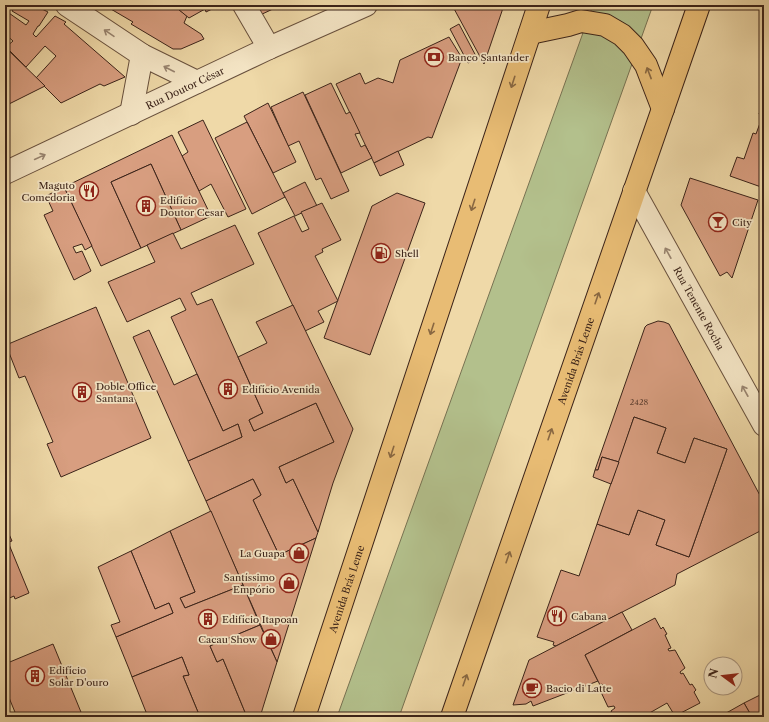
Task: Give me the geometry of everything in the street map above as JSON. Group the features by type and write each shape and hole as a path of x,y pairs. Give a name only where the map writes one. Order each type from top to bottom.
{"main road":[{"name":"Avenida Brás Leme","path":"304,717 539,5"},
{"name":"Avenida Brás Leme","path":"452,717 699,5"},
{"path":"530,32 581,21 606,26 622,35 633,46 646,65 663,109"}],"street":[{"path":"67,5 142,55 196,82"},
{"path":"244,5 269,48"},
{"name":"Rua Doutor César","path":"5,174 196,82 366,5"},
{"path":"131,114 142,55"},
{"name":"Rua Tenente Rocha","path":"634,192 764,425"}],"green space":[{"path":"593,5 653,5 399,717 337,717"}],"building":[{"path":"16,5 34,5 48,12 33,34 36,37 55,16 66,22 64,24 125,77 104,86 100,84 61,103 36,78 56,56 45,46 26,67 6,47 13,41 5,34 6,11 26,25 29,21 12,11"},
{"path":"104,5 173,5 187,16 184,23 201,34 204,39 181,49 173,49 131,24 133,22"},
{"path":"173,5 220,5 206,12 205,9 189,18"},
{"path":"252,5 274,5 275,8 258,16"},
{"path":"452,5 503,5 484,64"},
{"path":"459,24 477,58 468,63 450,29"},
{"path":"449,37 462,58 432,138 428,137 374,163 336,84 360,73 365,84 378,78 393,83 400,60"},
{"path":"5,47 45,86 5,106"},
{"path":"764,51 764,62 760,60"},
{"path":"331,83 346,114 350,112 360,133 355,134 361,147 365,145 372,158 341,173 305,95"},
{"path":"303,92 349,191 331,199 321,178 316,180 299,141 288,146 271,107"},
{"path":"764,100 764,188 730,176 737,157 744,159 753,133 756,134 763,115 759,114"},
{"path":"268,103 296,162 273,173 244,116"},
{"path":"203,120 246,209 228,217 211,184 199,191 182,156 188,152 178,132"},
{"path":"247,122 285,197 252,214 215,138"},
{"path":"172,135 211,216 181,230 151,164 111,182 141,248 101,266 64,187"},
{"path":"398,151 404,165 380,176 374,163"},
{"name":"Edifício Doutor Cesar","path":"151,164 181,230 141,248 111,182"},
{"path":"690,178 758,200 732,278 727,272 720,276 681,205"},
{"path":"305,182 317,206 295,216 283,193"},
{"path":"64,187 92,246 85,250 82,244 73,247 76,253 82,251 91,271 74,280 44,215 53,211 46,196"},
{"name":"Shell","path":"397,193 425,203 370,355 324,338 372,206"},
{"path":"322,203 341,240 322,249 323,252 315,256 338,301 318,311 324,322 305,331 258,233 294,216 302,232 309,229 301,212"},
{"name":"Edifício Avenida","path":"235,225 254,264 191,293 197,305 212,299 263,413 249,420 254,431 316,403 334,442 279,467 286,483 293,479 318,532 316,538 279,555 253,500 261,495 253,479 206,501 188,461 242,437 238,424 223,431 171,317 186,310 180,298 127,322 108,282 155,262 147,245 173,233 181,249"},
{"path":"293,305 353,429 333,483 318,532 293,479 286,483 279,467 334,442 316,403 254,431 249,420 263,413 238,357 267,343 256,322"},
{"name":"Doble Office Santana","path":"96,307 151,438 61,477 47,444 53,442 25,376 19,378 6,345"},
{"path":"658,321 669,324 764,503 764,529 677,574 675,585 556,646 553,645 554,642 537,637 561,570 579,576 597,524 629,535 638,510 665,520 656,545 689,557 727,449 694,438 685,463 657,453 666,428 634,417 619,462 602,457 598,470 595,470 645,327"},
{"path":"149,330 174,385 197,374 223,431 238,424 242,437 188,461 133,337"},
{"path":"634,417 666,428 657,453 685,463 694,438 727,449 689,557 656,545 665,520 638,510 629,535 597,524"},
{"path":"602,457 619,462 611,484 593,477 595,470 598,470"},
{"path":"253,479 261,495 253,500 279,555 316,538 277,662 206,501"},
{"path":"211,511 243,585 185,608 180,598 195,592 170,531"},
{"path":"5,525 12,541 8,542 29,593 15,599 14,596 5,600"},
{"name":"Edifício Itapoan","path":"170,531 195,592 180,598 185,608 243,585 260,625 210,646 217,662 223,659 247,717 200,717 183,676 189,675 182,657 132,677 116,637 173,613 169,603 155,609 131,551"},
{"path":"131,551 155,609 169,603 173,613 116,637 111,625 120,622 98,567"},
{"path":"622,612 632,630 585,655 598,681 533,706 531,701 526,704 513,705 529,660"},
{"path":"655,618 661,629 663,627 667,634 665,635 671,648 668,649 669,651 675,650 685,668 680,672 681,674 683,673 690,685 692,684 696,690 694,692 700,703 675,716 667,703 646,715 647,717 614,717 611,711 615,708 614,706 608,707 600,690 603,686 602,684 600,685 585,655"},
{"path":"260,625 277,662 260,717 247,717 223,659 217,662 210,646"},
{"name":"Edifício Solar D'ouro","path":"53,644 83,717 17,717 5,688 5,664"},
{"path":"182,657 189,675 183,676 200,717 148,717 132,677"},
{"path":"764,693 763,717 752,717 744,703"},
{"path":"744,703 752,717 732,717 728,712"},
{"path":"728,712 732,717 718,717"}],"place":[{"name":"Banco Santander","path":"434,57"},
{"name":"Maguto Comedoria","path":"89,191"},
{"name":"Edifício Doutor Cesar","path":"146,206"},
{"name":"City","path":"718,222"},
{"name":"Shell","path":"381,253"},
{"name":"Edifício Avenida","path":"228,389"},
{"name":"Doble Office Santana","path":"82,392"},
{"name":"La Guapa","path":"299,553"},
{"name":"Santíssimo Empório","path":"289,583"},
{"name":"Cabana","path":"557,616"},
{"name":"Edifício Itapoan","path":"208,619"},
{"name":"Cacau Show","path":"271,639"},
{"name":"Edifício Solar D'ouro","path":"35,676"},
{"name":"Bacio di Latte","path":"532,688"}]}
